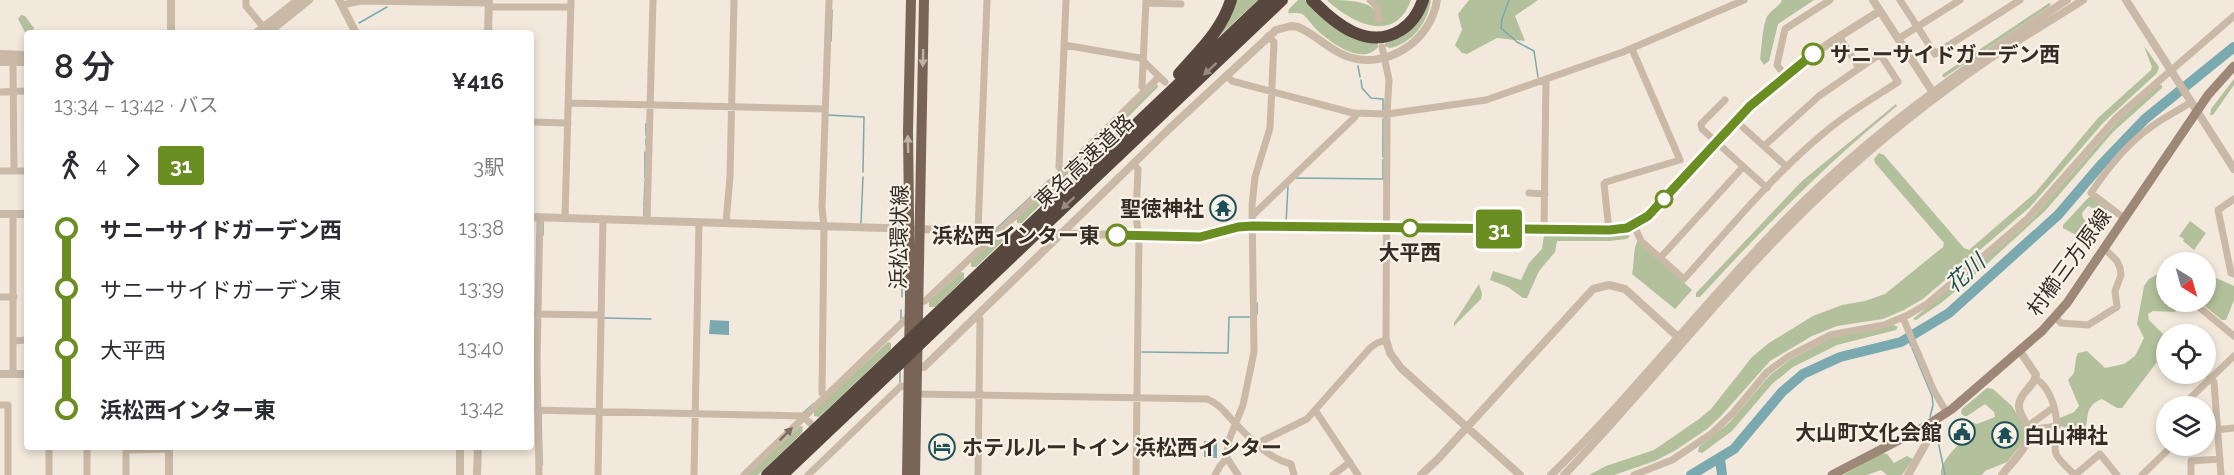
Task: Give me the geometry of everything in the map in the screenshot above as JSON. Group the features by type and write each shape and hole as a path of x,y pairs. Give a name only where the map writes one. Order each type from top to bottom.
{"highway":[{"path":"1074,182 1209,40 1220,25 1231,0"},
{"name":"東名高速道路","path":"767,475 1267,0"},
{"name":"東名高速道路","path":"782,475 1282,0"},
{"path":"1231,49 1264,24 1290,0"},
{"path":"1312,0 1328,16 1350,31 1374,38 1391,35 1406,27 1417,14 1423,0"},
{"path":"1322,0 1346,20 1360,27 1374,30 1388,28 1401,21 1410,11 1415,0"}],"main road":[{"name":"浜松環状線","path":"907,475 912,390 916,367 918,301 908,131 911,0"},
{"name":"浜松環状線","path":"915,475 909,316 924,0"},
{"name":"村櫛三方原線","path":"1832,475 1947,413 2056,318 2197,111 2215,86 2234,66"}],"street":[{"path":"171,0 171,30"},
{"path":"246,0 246,6 262,30"},
{"path":"264,30 298,0"},
{"path":"264,30 309,0"},
{"path":"647,220 653,0"},
{"path":"726,222 734,0"},
{"path":"825,396 822,393 824,226 822,208 829,0"},
{"path":"978,231 987,0"},
{"path":"1063,171 1059,168 1066,0"},
{"path":"1370,0 1377,8 1379,20"},
{"path":"916,367 924,367 1133,164 1188,106 1227,76 1268,36 1283,27 1298,27 1348,57 1365,60 1384,57 1400,52 1421,37 1430,23 1437,0"},
{"path":"1227,76 1232,81 1355,113 1387,114 1486,100 1632,49 1744,0"},
{"path":"1785,76 1777,65 1785,29 1830,0"},
{"path":"1873,0 1932,91"},
{"path":"1900,0 1935,54 2020,0"},
{"path":"1898,39 1960,0"},
{"path":"1551,475 1804,201 1869,142 1932,91 1991,49 2067,0"},
{"path":"1564,475 1763,254 1841,177 1907,120 1959,80 2083,0"},
{"path":"2126,0 2234,169"},
{"path":"1146,90 1142,87 1146,1 1181,4"},
{"path":"355,30 341,2 571,4 565,218"},
{"path":"488,30 489,3"},
{"path":"1047,233 1200,237 1238,227 1252,226 1609,230 1634,225 1653,212 1736,121 1785,76 1839,36 1880,11"},
{"path":"1634,475 1672,460 1711,434 1733,413 1767,372 1789,356 1830,335 1873,327 1903,318 1936,297 2027,219 2116,118 2234,16"},
{"path":"1215,475 1227,458 1228,446 1243,405 1255,342 1252,216 1255,177 1270,128 1274,42 1268,36"},
{"path":"1839,36 1859,68"},
{"path":"918,301 925,301 1146,90 1162,79 1143,60 1064,45"},
{"path":"1382,46 1389,85 1386,340 1397,363 1520,475"},
{"path":"1609,230 1604,184 1606,182 1680,160 1632,49"},
{"path":"0,54 24,54"},
{"path":"1634,225 1641,241 1684,279 1787,167 1829,129 1898,82 1880,54 1805,108 1764,146"},
{"path":"0,62 24,62"},
{"path":"13,62 14,171"},
{"path":"1544,230 1546,80"},
{"path":"0,92 24,92"},
{"path":"2124,218 2091,193 2122,154 2146,130 2189,99"},
{"path":"1721,101 1701,124 1702,129 1767,188"},
{"path":"568,103 825,109"},
{"path":"1252,216 1355,117 1355,113"},
{"path":"1736,121 1787,167"},
{"path":"534,122 568,123"},
{"path":"1133,164 1138,169 1136,217 1139,236 1136,475"},
{"path":"1660,258 1743,167"},
{"path":"0,171 24,171"},
{"path":"1528,193 1545,194"},
{"path":"2234,199 2218,210 2231,273 2234,274"},
{"path":"0,214 24,214"},
{"path":"13,214 14,374"},
{"path":"539,475 535,410 536,217 1014,232"},
{"path":"598,475 603,219"},
{"path":"694,475 699,222"},
{"path":"2056,318 2061,323 2088,325 2117,307 2115,291 2121,275 2120,268 2113,256 2104,248"},
{"path":"1421,475 1589,292 1598,287 1614,285 1624,289 1678,337"},
{"path":"0,297 14,297"},
{"path":"2205,312 2234,336"},
{"path":"534,314 601,315"},
{"path":"744,475 909,316"},
{"path":"977,316 980,319 978,475"},
{"path":"1903,318 1934,392 1947,413"},
{"path":"14,340 24,340"},
{"path":"1257,446 1264,440 1307,419 1370,348 1386,340"},
{"path":"2002,475 2027,441 2028,428 2020,412 2019,404 2022,396 2036,379 2036,372 2020,351"},
{"path":"2216,372 2234,356"},
{"path":"0,374 24,374"},
{"path":"2036,379 2044,387 2054,406 2057,455 2075,475 2100,454 2117,475"},
{"path":"2191,396 2204,384"},
{"path":"2214,384 2221,475"},
{"path":"808,475 901,386 912,390 979,395 1207,399 1216,404 1269,456 1291,464 1294,475"},
{"path":"0,405 8,405 4,445 8,475"},
{"path":"2028,428 2054,406"},
{"path":"535,410 803,417 811,424"},
{"path":"1315,410 1358,475"},
{"path":"1910,474 1929,438 1926,426"},
{"path":"2028,428 2057,426"},
{"path":"2218,430 2234,428"},
{"path":"828,443 835,450"},
{"path":"49,450 49,475"},
{"path":"87,450 87,475"},
{"path":"126,450 126,475"},
{"path":"168,475 169,450"},
{"path":"460,450 460,475"},
{"path":"477,475 478,450"},
{"path":"2142,475 2162,456"},
{"path":"1227,458 1238,475"},
{"path":"2191,475 2191,461 2220,459"},
{"path":"1333,475 1350,462"}],"green space":[{"path":"1235,0 1258,0 1213,42"},
{"path":"1298,0 1305,0 1329,22 1347,34 1378,43 1378,47 1363,54 1345,50 1336,45 1302,14 1288,13"},
{"path":"1327,0 1359,2 1374,9 1379,6 1375,0 1411,0 1404,14 1394,22 1384,26 1372,26 1348,16"},
{"path":"1428,0 1431,0 1427,16 1418,30 1398,45 1390,48 1385,46 1385,42"},
{"path":"1469,0 1538,0 1515,16 1525,41 1497,38 1467,54 1462,53 1455,45 1462,30 1458,14"},
{"path":"1782,0 1814,0 1778,24 1769,61 1764,65 1760,59 1767,16"},
{"path":"2049,3 2050,6 1942,77 1943,74"},
{"path":"21,15 25,16 33,30 24,30 18,19"},
{"path":"2144,46 2159,67 2157,73 2103,123 2030,207 1923,299 1883,319 1837,326 1812,336 1770,361 1721,416 1707,429 1676,450 1655,461 1614,475 1589,475 1606,466 1654,450 1711,409 1752,357 1769,343 1813,316 1842,305 1865,301 1885,294 1943,247 1944,243 1875,163 1874,159 1879,153 1884,155 1964,248 1969,250 2035,193 2098,118 2151,70"},
{"path":"2234,79 2234,85 2213,115 2210,115 2211,109"},
{"path":"1157,84 1158,87 1022,223 1017,223 1017,218"},
{"path":"2159,85 2162,85 2162,88 2113,132 2046,210 1941,303 1916,320 1913,319 2029,222 2119,120"},
{"path":"1896,104 1897,106 1795,198 1700,297 1696,297 1696,293 1802,181"},
{"path":"2089,197 2107,209 2104,213 2088,206 2082,213 2093,235 2083,233 2078,236 2063,228 2063,225"},
{"path":"2190,221 2206,233 2194,250 2179,236"},
{"path":"1626,234 1630,236 1627,239 1609,241 1557,241 1555,252 1539,271 1527,298 1490,280 1493,271 1521,280 1529,263 1542,249 1544,236"},
{"path":"1000,236 1002,242 976,267 971,267 971,261"},
{"path":"1638,240 1692,290 1675,309 1632,274"},
{"path":"961,272 964,273 964,279 935,307 929,307 929,301"},
{"path":"2156,275 2156,311 2148,314 2149,320 2156,327 2156,363 2122,408 2117,408 2102,399 2095,402 2089,411 2083,434 2060,426 2060,418 2074,412 2079,406 2068,380 2074,373 2078,353 2087,351 2105,368 2124,364 2135,356 2144,338 2137,324 2144,286 2149,279"},
{"path":"2216,278 2234,286 2234,300 2226,320 2222,320 2212,312 2216,312"},
{"path":"1479,284 1481,299 1454,326 1454,323"},
{"path":"1894,325 1898,327 1896,330 1837,345 1793,367 1772,384 1732,431 1702,453 1698,452 1699,447 1729,423 1770,375 1791,359 1831,338"},
{"path":"888,342 891,343 891,349 819,417 814,416 814,410"},
{"path":"1987,388 1993,389 2012,406 2025,428 2025,440 2007,462 1985,471 1982,475 1941,475 1947,458 1971,434 1965,424 1966,420 1977,424 1995,417 1994,412 1985,404 1967,416 1961,413 1962,409"},
{"path":"800,426 803,427 802,433 758,475 748,475"},
{"path":"1882,453 1887,454 1894,463 1907,456 1913,459 1902,475 1887,475 1881,470 1867,475 1843,475"}],"water":[{"path":"710,320 729,321 729,335 709,334"},
{"path":"1204,441 1217,442 1217,458 1204,457"}],"waterway":[{"path":"1509,0 1501,28 1517,42 1534,51 1538,77"},
{"path":"359,23 387,7"},
{"path":"831,41 832,10"},
{"name":"花川","path":"1691,475 1734,449 1782,392 1803,374 1840,357 1901,342 1949,313 2058,215 2145,119 2234,47"},
{"path":"1358,66 1360,77"},
{"path":"1361,80 1362,88 1371,98 1383,99 1383,110"},
{"path":"828,115 864,117 863,172"},
{"path":"1383,119 1383,157"},
{"path":"646,124 646,135"},
{"path":"646,139 646,145"},
{"path":"645,152 645,178"},
{"path":"1295,178 1383,179 1383,160"},
{"path":"861,223 863,177"},
{"path":"997,228 1049,180"},
{"path":"644,206 645,181"},
{"path":"1286,223 1288,186"},
{"path":"644,208 644,216"},
{"path":"543,222 543,235"},
{"path":"902,233 902,270"},
{"path":"902,282 902,297"},
{"path":"1257,303 1257,314"},
{"path":"901,310 901,320"},
{"path":"1142,352 1228,353 1229,317 1250,317"},
{"path":"604,318 651,319"},
{"path":"1908,339 1911,346"},
{"path":"1912,348 1932,396 1933,405 1930,417"},
{"path":"900,371 900,382"},
{"path":"803,413 813,404"},
{"path":"541,413 542,465"},
{"path":"1937,436 1945,475"},
{"path":"1720,459 1722,475"}],"bus line":[{"name":"31","path":"1117,235 1200,237 1238,227 1252,226 1609,230 1627,228 1653,212 1750,106 1813,54"}],"place":[{"name":"サニーサイドガーデン西","path":"1813,54"},
{"name":"聖徳神社","path":"1223,208"},
{"name":"大平西","path":"1410,228"},
{"name":"浜松西インター東","path":"1117,235"},
{"name":"大山町文化会館","path":"1962,432"},
{"name":"白山神社","path":"2005,435"},
{"name":"ホテルルートイン 浜松西インター","path":"942,447"}]}
